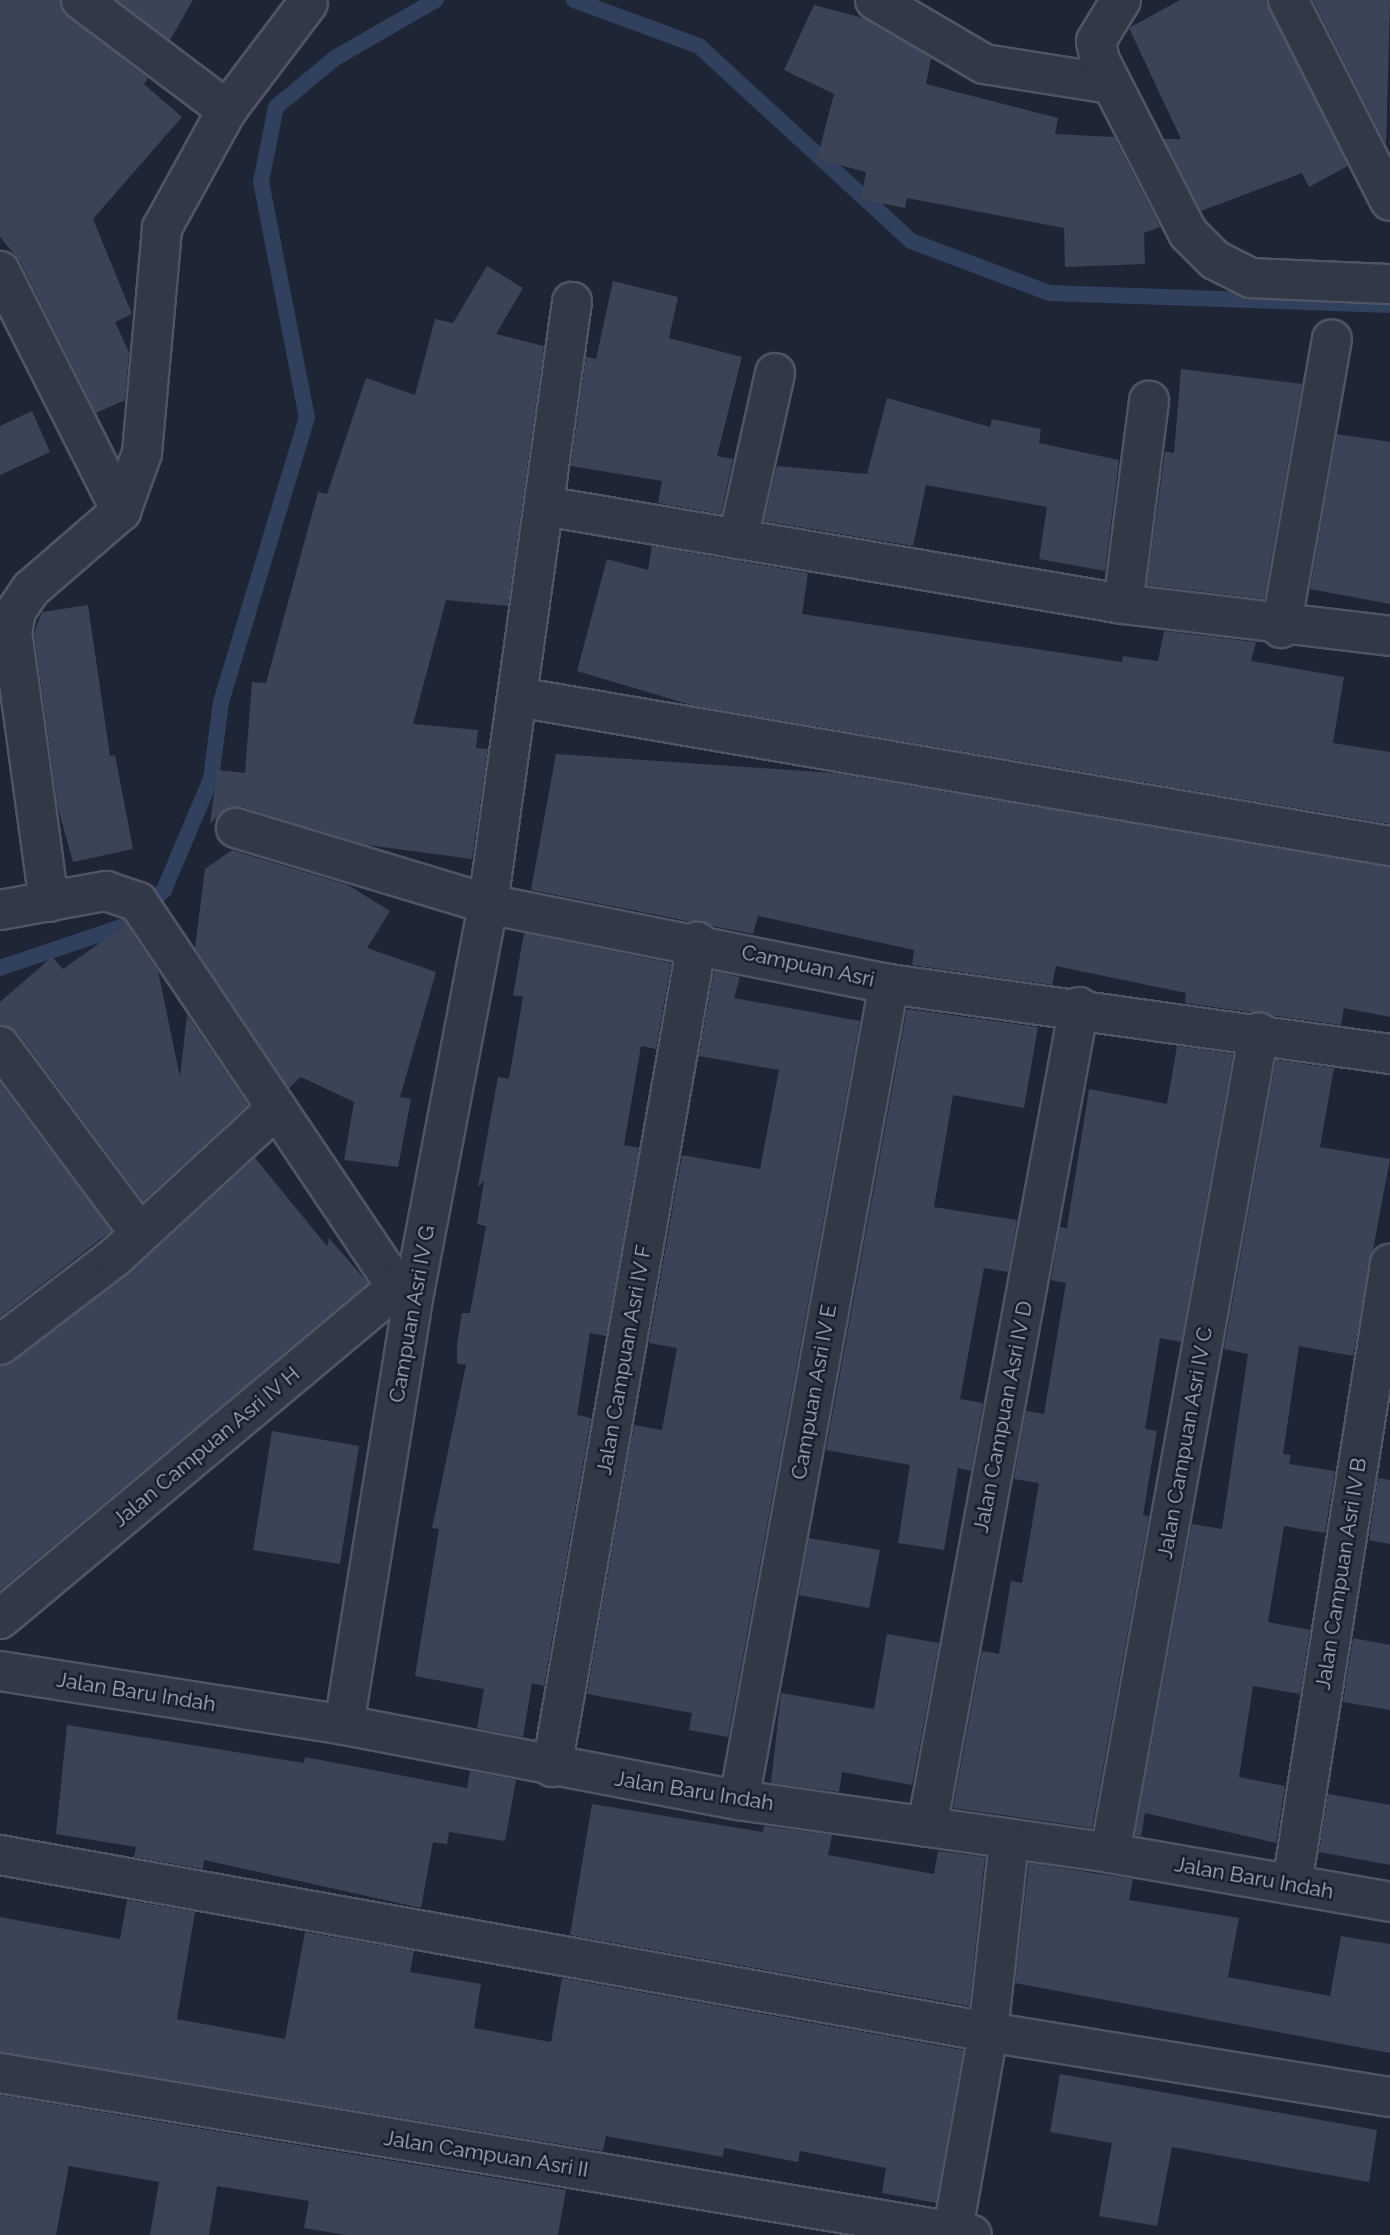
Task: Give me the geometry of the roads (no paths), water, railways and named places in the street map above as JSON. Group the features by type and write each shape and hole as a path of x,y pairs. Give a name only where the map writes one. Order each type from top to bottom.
{"street":[{"path":"82,0 226,110"},
{"path":"874,0 984,64 1110,84"},
{"path":"1121,0 1096,41 1110,84 1188,233 1215,260 1251,278 1390,284"},
{"path":"1288,0 1390,201"},
{"path":"48,902 12,632 31,589 121,511 142,453 162,228 226,110 307,3"},
{"path":"0,271 121,511"},
{"name":"Campuan Asri IV G","path":"344,1726 406,1287 488,904 572,302"},
{"path":"1281,628 1332,339"},
{"path":"738,539 775,373"},
{"path":"1123,604 1149,401"},
{"path":"544,506 1123,604 1281,628 1390,636"},
{"path":"517,697 1390,846"},
{"name":"Campuan Asri","path":"236,828 488,904 696,948 889,984 1259,1032 1390,1054"},
{"path":"0,910 106,891 138,902 275,1109 406,1287"},
{"name":"Jalan Campuan Asri IV F","path":"552,1767 696,948"},
{"name":"Campuan Asri IV E","path":"739,1800 889,984"},
{"name":"Jalan Campuan Asri IV D","path":"927,1827 1079,1007"},
{"name":"Jalan Campuan Asri IV C","path":"1110,1853 1259,1032"},
{"path":"0,1046 140,1234"},
{"path":"0,1345 140,1234 275,1109"},
{"name":"Jalan Campuan Asri IV B","path":"1292,1884 1390,1264"},
{"name":"Jalan Campuan Asri IV H","path":"0,1619 406,1287"},
{"name":"Jalan Baru Indah","path":"0,1671 344,1726 739,1800 927,1827 1009,1843 1110,1853 1390,1902"},
{"path":"959,2234 988,2032 1009,1843"},
{"path":"0,1855 988,2032 1390,2097"},
{"name":"Jalan Campuan Asri II","path":"0,2073 959,2234"}],"waterway":[{"path":"0,968 127,925 164,890 211,779 221,702 307,418 261,182 276,107 335,58 436,0"},
{"path":"574,0 699,46 911,241 1049,293 1390,305"}]}
